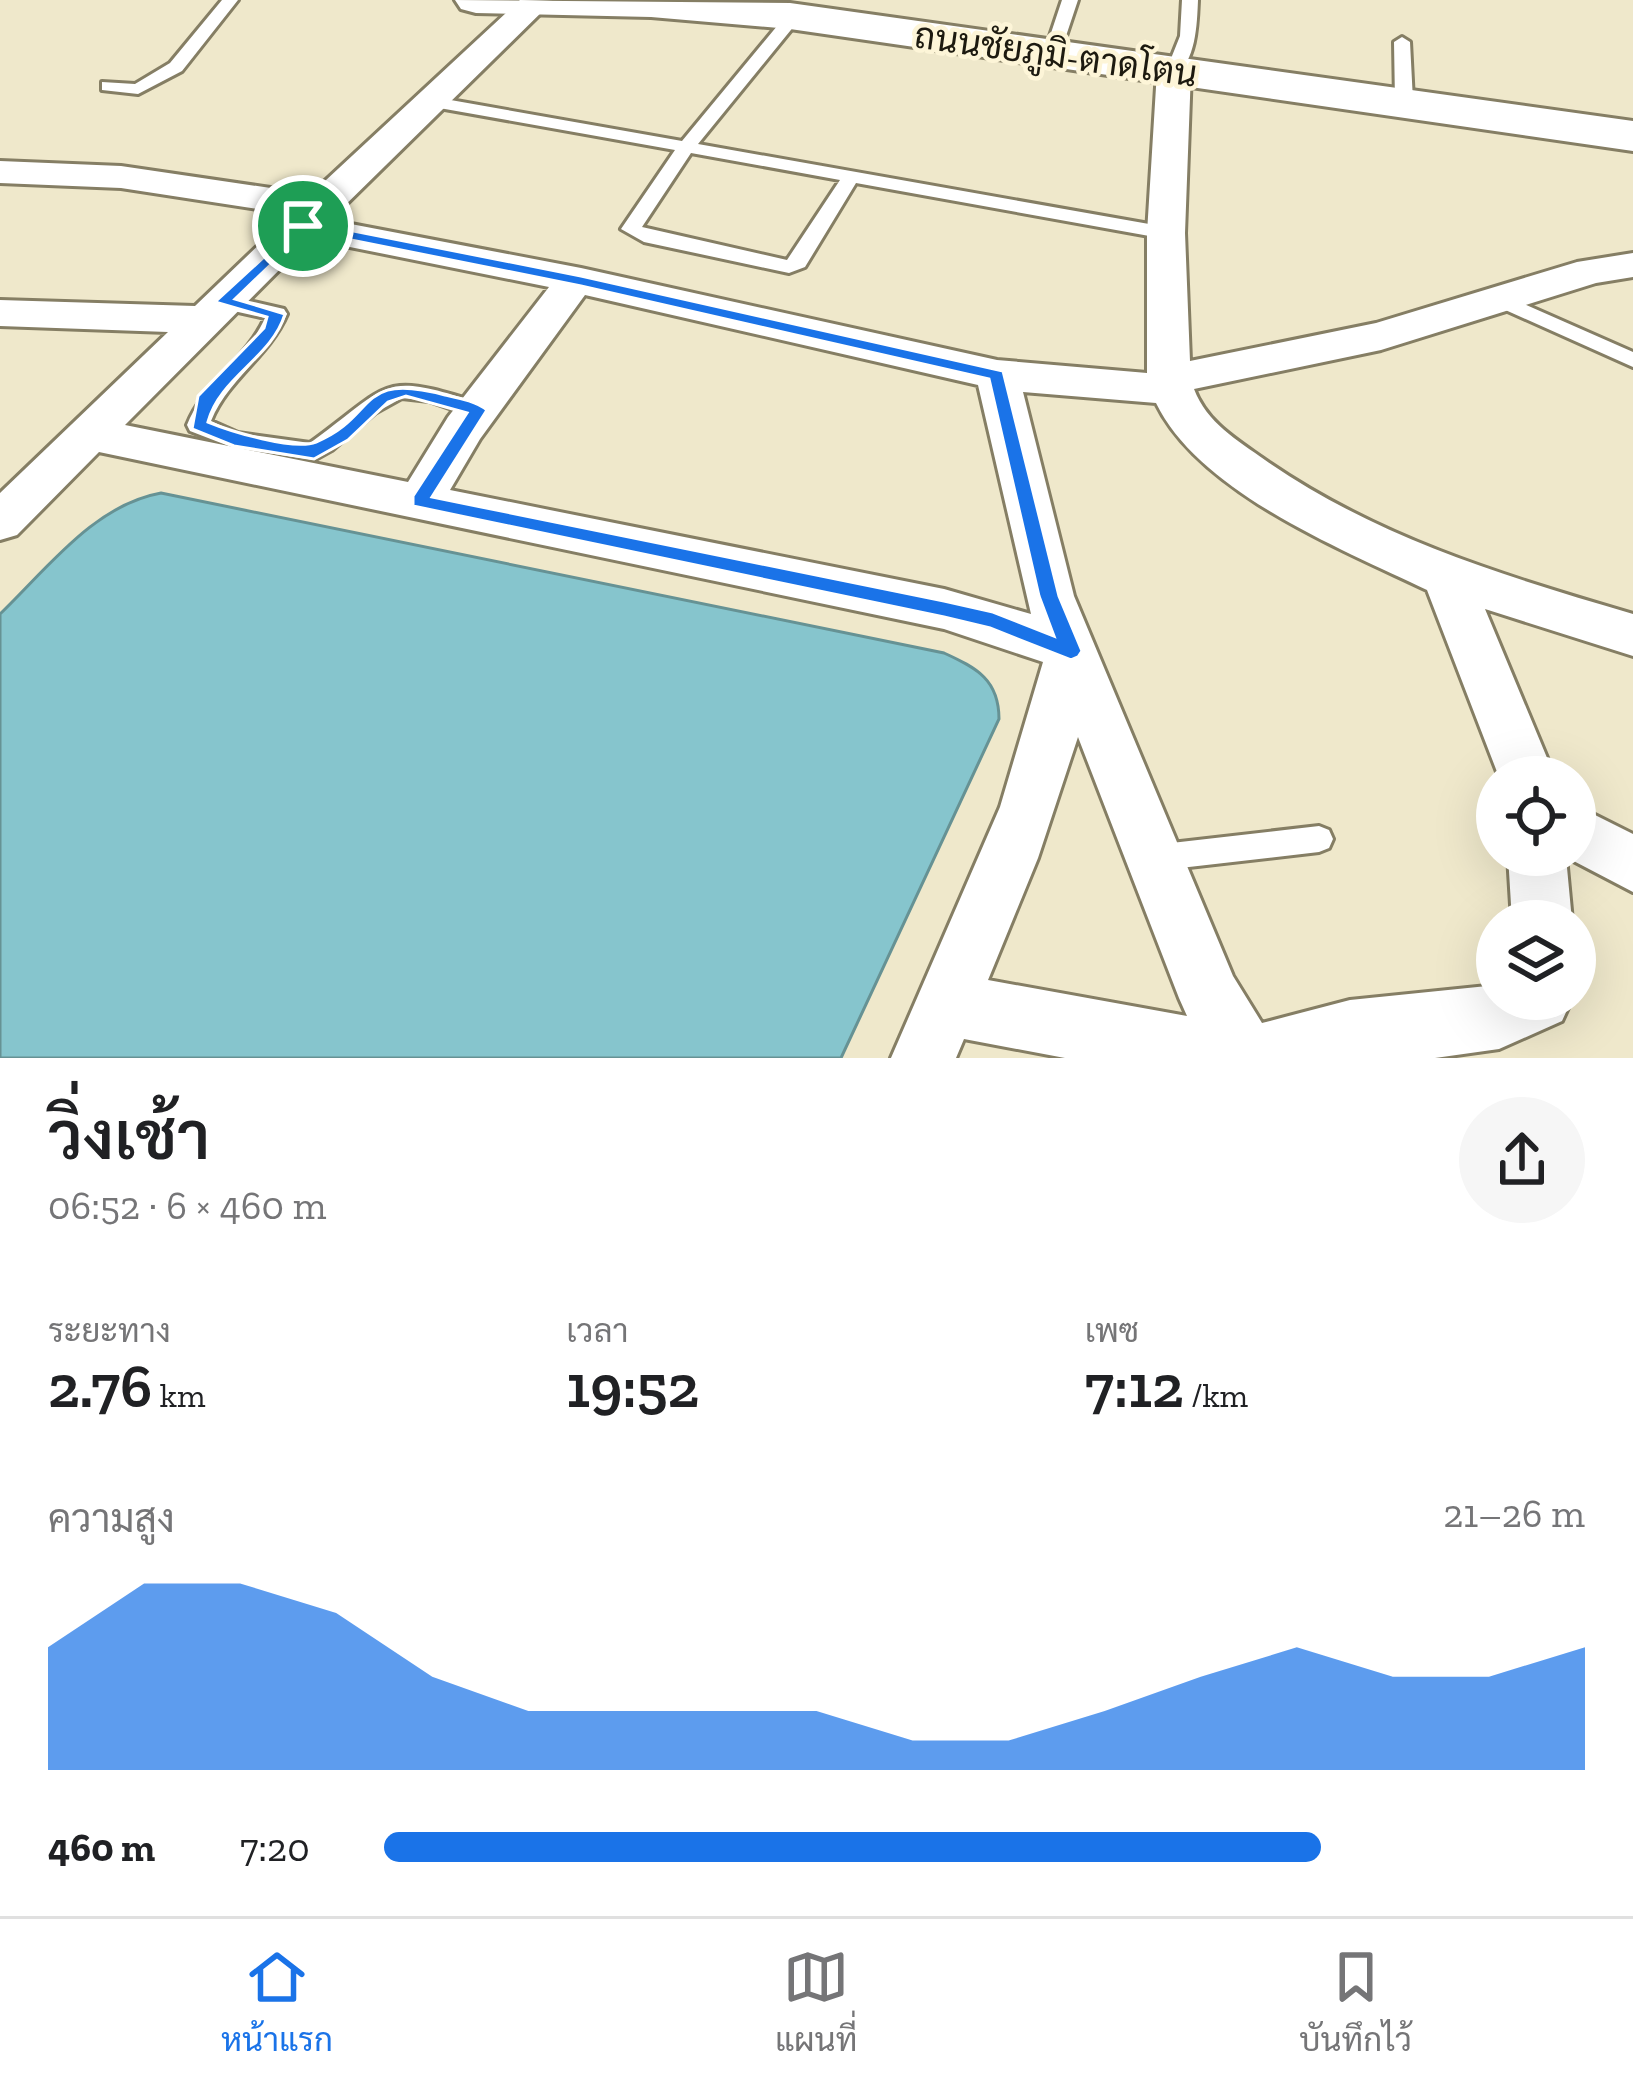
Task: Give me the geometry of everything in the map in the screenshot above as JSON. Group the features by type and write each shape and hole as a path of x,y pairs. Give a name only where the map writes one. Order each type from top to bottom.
{"main road":[{"name":"ถนนชัยภูมิ-ตาดโตน","path":"476,0 602,1 793,17 1633,136"}],"street":[{"path":"0,522 428,100 537,1"},
{"path":"1174,71 1166,233 1171,385 1178,407 1201,437 1304,511 1447,578 1633,635"},
{"path":"0,172 121,177 997,375 1171,385 1381,336 1591,271 1633,266"},
{"path":"420,501 478,410 554,313 573,280"},
{"path":"0,313 214,311"},
{"path":"997,375 1049,596 1211,998 1250,1058 1359,1030 1484,1020"},
{"path":"89,434 944,609 993,621 1071,651"},
{"path":"1447,578 1519,756"},
{"path":"1071,651 1061,711 1040,779 935,1031 1237,1058"},
{"path":"1596,844 1633,866"}],"lane":[{"path":"108,86 138,88 176,67 230,0"},
{"path":"1052,54 1070,0"},
{"path":"1174,71 1188,36 1190,0"},
{"path":"793,17 686,147 631,229 772,265 798,263 851,177"},
{"path":"1402,42 1404,101"},
{"path":"428,100 1166,233"},
{"path":"1499,299 1633,360"},
{"path":"214,311 277,314 272,330 205,400 198,425 234,440 314,452 341,436 382,398 406,390 478,410"},
{"path":"1154,858 1319,838"}],"water":[{"path":"161,493 944,653 976,670 995,694 999,719 841,1058 0,1058 0,614 93,525 137,500"}],"route":[{"path":"303,226 581,281 997,375 1049,596 1071,651 993,621 944,609 420,501 478,410 406,390 382,398 341,436 314,452 234,440 198,425 205,400 272,330 277,314 223,302 303,226"}]}
